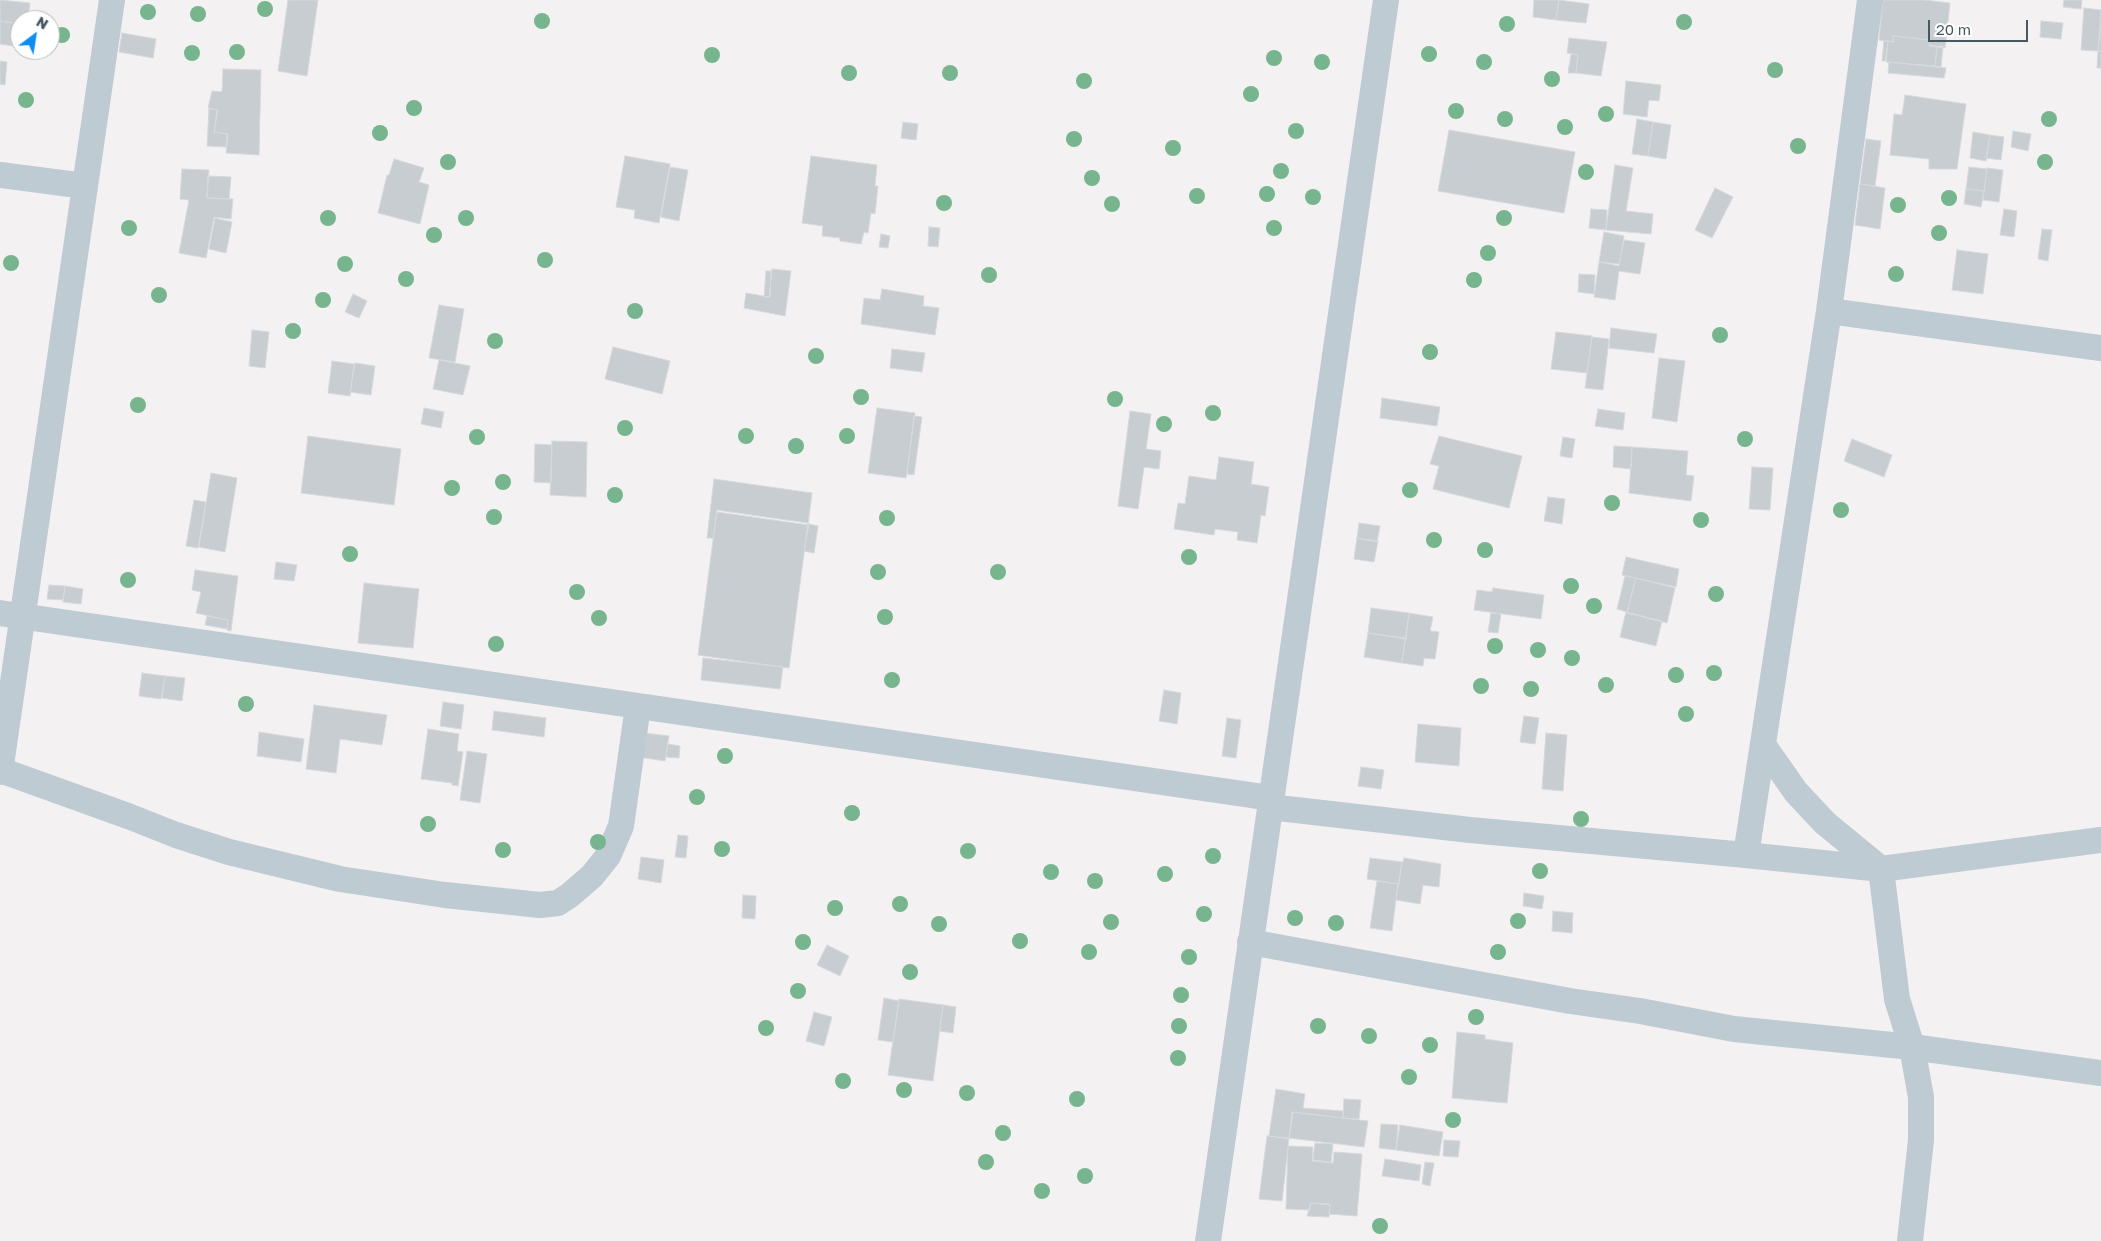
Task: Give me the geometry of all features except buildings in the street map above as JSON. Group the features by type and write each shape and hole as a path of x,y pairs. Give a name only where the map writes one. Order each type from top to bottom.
{"street":[{"path":"112,0 85,186 11,615 0,771 176,835 230,852 340,879 445,895 540,905 558,903 570,895 592,876 608,856 621,826 638,706"},
{"path":"1208,1241 1386,0"},
{"path":"1746,854 1829,311 1870,0"},
{"path":"0,175 85,186"},
{"path":"1829,311 2101,348"},
{"path":"11,615 1470,830 1746,854 1881,869 2101,840"},
{"path":"1763,746 1796,792 1825,823 1881,869 1897,999 1912,1047 1921,1097 1922,1140 1910,1241"},
{"path":"1250,942 1734,1029 1912,1047 2101,1073"}]}
